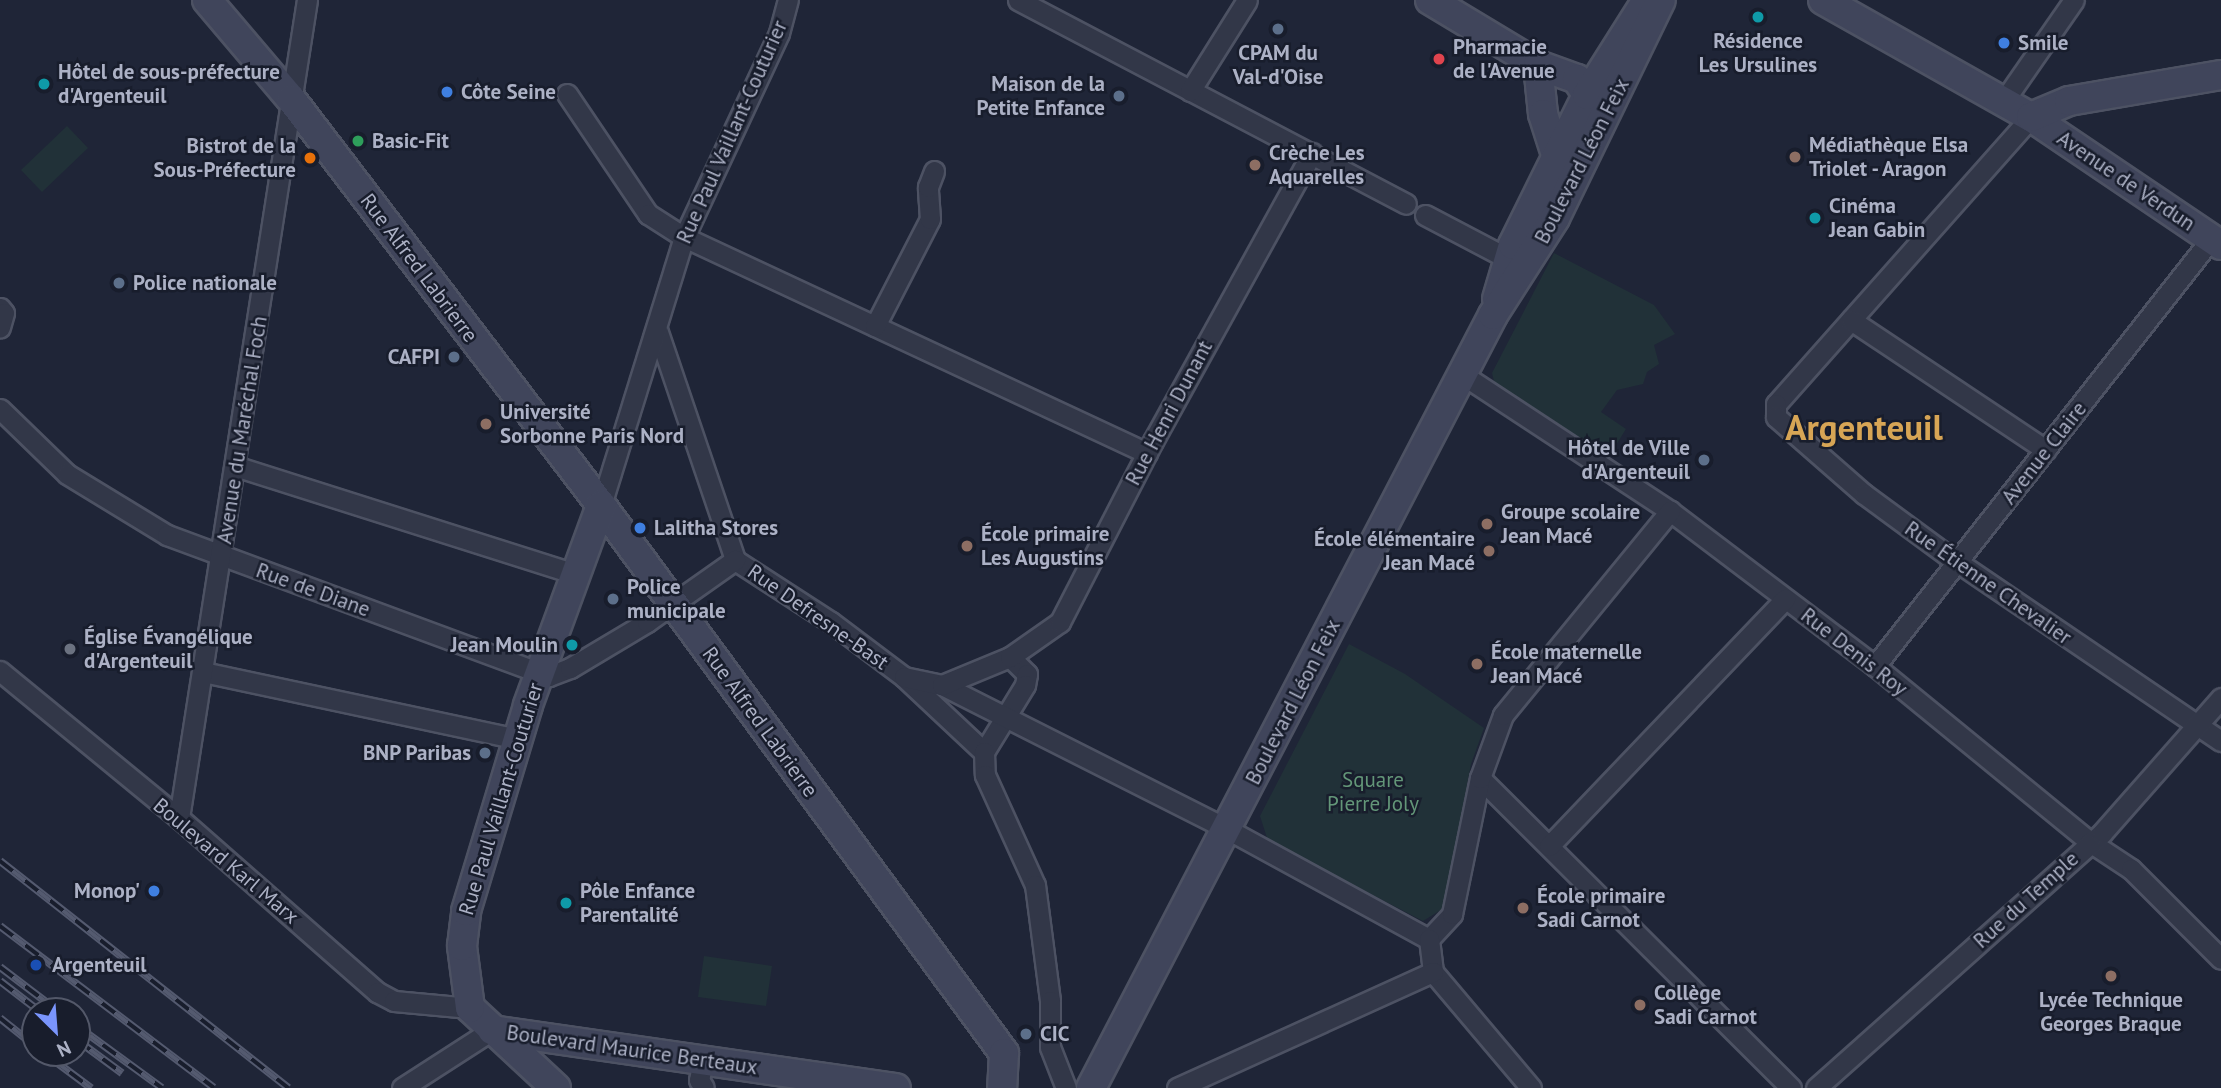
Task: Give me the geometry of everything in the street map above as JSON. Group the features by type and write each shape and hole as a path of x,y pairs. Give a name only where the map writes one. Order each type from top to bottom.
{"main road":[{"name":"Rue Alfred Labrierre","path":"207,0 291,99 601,505 1004,1053 1002,1088"},
{"path":"1430,0 1538,65 1559,93 1567,97 1599,101"},
{"name":"Boulevard Léon Feix","path":"1091,1088 1493,315 1531,261 1589,151 1599,101 1647,0"},
{"name":"Boulevard Léon Feix","path":"1493,315 1507,258 1557,158 1599,101 1661,0"},
{"name":"Avenue de Verdun","path":"1823,0 2031,117 2216,242"},
{"path":"1538,65 1543,114 1557,158"},
{"path":"2031,117 2069,101 2221,75"},
{"name":"Rue Paul Vaillant-Couturier","path":"470,1008 462,958 466,911 539,673 601,505"},
{"path":"470,1008 547,1079"},
{"name":"Boulevard Maurice Berteaux","path":"492,1030 563,1038 896,1088"},
{"path":"547,1079 550,1048 563,1038"}],"street":[{"name":"Avenue du Maréchal Foch","path":"179,818 237,467 307,0"},
{"name":"Rue Paul Vaillant-Couturier","path":"601,505 658,332 684,237 779,33 788,0"},
{"path":"1018,0 1406,204"},
{"path":"1190,91 1247,0"},
{"path":"2003,102 2074,0"},
{"path":"567,94 648,214 684,237 1147,453"},
{"path":"2031,117 1851,320 2046,450"},
{"name":"Rue Henri Dunant","path":"942,685 1010,657 1060,622 1147,453 1312,153"},
{"path":"875,326 930,219 928,187 934,171"},
{"path":"1425,215 1507,258"},
{"name":"Avenue Claire","path":"1875,666 2046,450 2216,242"},
{"path":"0,308 4,313 0,327"},
{"name":"Rue Étienne Chevalier","path":"1851,320 1776,404 1782,424 1864,494 1958,563 2221,741"},
{"name":"Rue Defresne-Bast","path":"658,332 735,560 831,622 904,677 984,752"},
{"name":"Rue Denis Roy","path":"1463,375 1671,510 1875,666 2091,842 2131,869 2221,959"},
{"name":"Rue de Diane","path":"0,410 67,474 167,535 222,558 539,673"},
{"path":"237,467 575,574"},
{"path":"1531,1088 1433,972 1429,939 1452,914 1480,778 1503,715 1671,510"},
{"path":"539,673 554,675 570,668 673,604 735,560"},
{"path":"1549,846 1785,599"},
{"path":"1010,657 1027,674 1025,685 984,752 985,775 1035,885 1050,1001 1050,1047 1066,1088"},
{"name":"Boulevard Karl Marx","path":"0,671 179,818 385,997 470,1008"},
{"path":"204,672 518,739"},
{"path":"904,677 942,685 1005,716 1227,829 1429,939"},
{"name":"Rue du Temple","path":"1816,1088 2091,842 2221,698"},
{"path":"1480,778 1791,1088"},
{"path":"1177,1088 1433,972"},
{"path":"402,1088 492,1030"},
{"path":"703,1060 699,1080 704,1088"}],"green space":[{"path":"67,126 88,148 42,192 21,170"},
{"path":"1554,253 1654,305 1675,334 1654,345 1659,364 1647,372 1643,384 1617,390 1601,412 1626,429 1608,458 1495,385 1492,373"},
{"name":"Square Pierre Joly","path":"1349,644 1405,674 1484,728 1471,764 1444,908 1423,921 1268,841 1260,816"},
{"path":"704,956 772,966 766,1006 698,997"}],"railway":[{"path":"0,861 288,1088"},
{"path":"0,926 214,1088"},
{"path":"0,967 40,997"},
{"path":"0,981 21,997"},
{"path":"0,1018 21,1035"},
{"path":"91,1036 162,1088"},
{"path":"91,1050 122,1073"},
{"path":"63,1067 91,1088"}],"place":[{"name":"Résidence Les Ursulines","path":"1758,17"},
{"name":"CPAM du Val-d'Oise","path":"1278,29"},
{"name":"Smile","path":"2004,43"},
{"name":"Pharmacie de l'Avenue","path":"1439,59"},
{"name":"Hôtel de sous-préfecture d'Argenteuil","path":"44,84"},
{"name":"Côte Seine","path":"447,92"},
{"name":"Maison de la Petite Enfance","path":"1119,96"},
{"name":"Basic-Fit","path":"358,141"},
{"name":"Médiathèque Elsa Triolet - Aragon","path":"1795,157"},
{"name":"Bistrot de la Sous-Préfecture","path":"310,158"},
{"name":"Crèche Les Aquarelles","path":"1255,165"},
{"name":"Cinéma Jean Gabin","path":"1815,218"},
{"name":"Police nationale","path":"119,283"},
{"name":"CAFPI","path":"454,357"},
{"name":"Université Sorbonne Paris Nord","path":"486,424"},
{"name":"Hôtel de Ville d'Argenteuil","path":"1704,460"},
{"name":"Groupe scolaire Jean Macé","path":"1487,524"},
{"name":"Lalitha Stores","path":"640,528"},
{"name":"École primaire Les Augustins","path":"967,546"},
{"name":"École élémentaire Jean Macé","path":"1489,551"},
{"name":"Police municipale","path":"613,599"},
{"name":"Jean Moulin","path":"572,645"},
{"name":"Église Évangélique d'Argenteuil","path":"70,649"},
{"name":"École maternelle Jean Macé","path":"1477,664"},
{"name":"BNP Paribas","path":"485,753"},
{"name":"Monop'","path":"154,891"},
{"name":"Pôle Enfance Parentalité","path":"566,903"},
{"name":"École primaire Sadi Carnot","path":"1523,908"},
{"name":"Argenteuil","path":"36,965"},
{"name":"Lycée Technique Georges Braque","path":"2111,976"},
{"name":"Collège Sadi Carnot","path":"1640,1005"},
{"name":"CIC","path":"1026,1034"}],"district":[{"name":"Argenteuil","path":"1864,427"}]}
